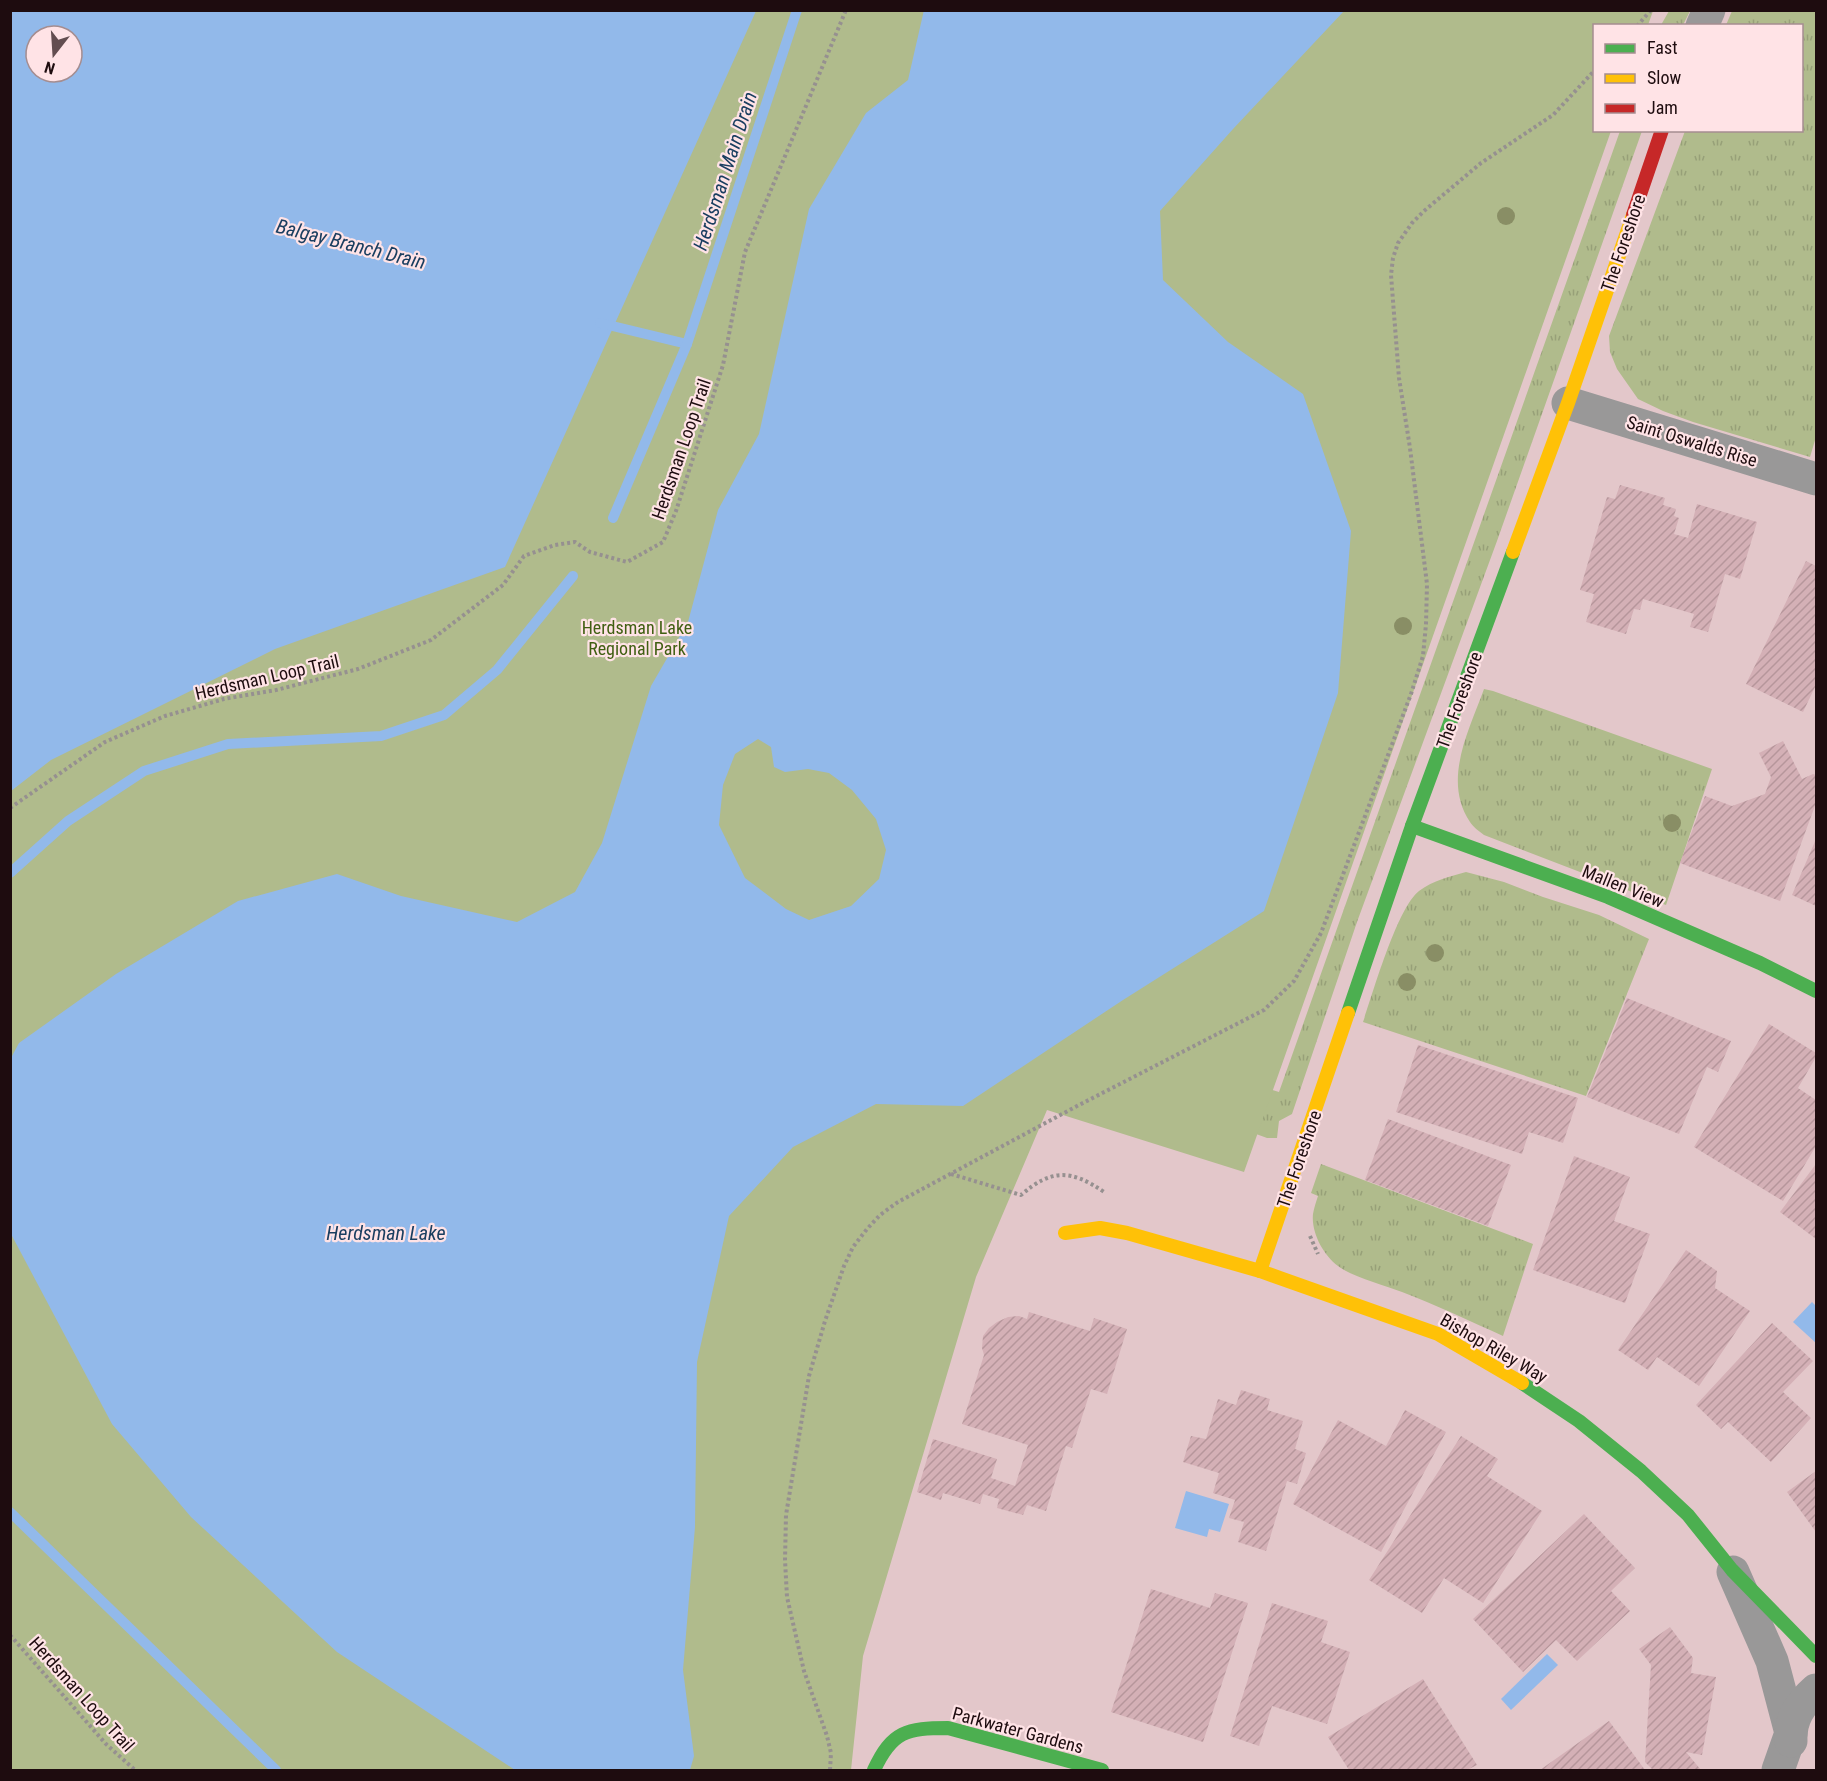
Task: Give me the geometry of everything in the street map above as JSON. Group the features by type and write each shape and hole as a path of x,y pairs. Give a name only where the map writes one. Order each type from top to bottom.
{"street":[{"path":"1703,24 1709,10"},
{"name":"The Foreshore","path":"1260,1271 1412,826 1568,403 1661,132"},
{"name":"Saint Oswalds Rise","path":"1568,403 1816,479"},
{"name":"Mallen View","path":"1412,826 1608,897 1760,963 1816,991"},
{"name":"Bishop Riley Way","path":"1065,1233 1100,1228 1127,1233 1260,1271 1438,1334 1515,1379 1579,1421 1641,1471 1688,1515 1732,1570 1816,1656"},
{"path":"1732,1570 1772,1661 1791,1733 1792,1751 1802,1770"},
{"path":"1778,1770 1795,1716 1804,1701 1816,1690"},
{"name":"Parkwater Gardens","path":"874,1770 889,1742 905,1732 925,1727 948,1728 1102,1770"}],"path":[{"name":"Herdsman Loop Trail","path":"10,808 105,742 165,716 224,699 276,690 358,669 431,640 503,585 524,556 555,545 575,542 590,552 627,562 663,542 676,511 723,364 745,252 846,10"},
{"path":"1639,24 1651,10"},
{"path":"830,1770 831,1753 827,1736 804,1671 787,1597 786,1515 809,1376 844,1266 853,1247 867,1228 898,1202 1079,1105 1264,1010 1294,981 1321,933 1411,694 1423,656 1427,584 1400,378 1391,275 1393,258 1398,243 1424,211 1481,163 1553,115 1593,72"},
{"path":"950,1174 1021,1195"},
{"name":"Herdsman Loop Trail","path":"10,1635 106,1744 135,1770"}],"green space":[{"path":"1669,10 1690,11 1684,24 1662,24"},
{"name":"Herdsman Lake Regional Park","path":"11,11 1653,11 1648,24 1593,24 1593,132 1611,132 1244,1172 1047,1110 976,1277 863,1656 851,1770 11,1770"},
{"path":"1732,11 1816,11 1816,437 1810,457 1693,422 1638,399 1617,369 1610,352 1609,336 1685,132 1803,132 1803,24 1726,24"},
{"path":"1620,132 1642,132 1497,541 1357,922 1292,1114 1279,1121 1277,1138 1267,1138 1229,1124 1244,1081 1279,1092"},
{"path":"1484,689 1712,769 1666,905 1484,835 1471,824 1462,806 1458,789 1458,773 1466,738"},
{"path":"1466,872 1504,882 1599,915 1649,939 1586,1096 1363,1022 1386,952 1411,900 1430,884"},
{"path":"1321,1164 1533,1244 1503,1336 1415,1297 1351,1274 1327,1256 1314,1228 1313,1212 1318,1196 1311,1193"}],"water":[{"path":"11,10 756,11 505,567 275,649 51,760 11,791"},
{"name":"Herdsman Lake","path":"924,10 1344,11 1160,211 1163,280 1228,342 1303,394 1351,531 1338,693 1264,911 1123,1000 963,1106 876,1104 793,1147 729,1216 697,1362 695,1527 683,1670 694,1756 690,1770 515,1770 337,1652 191,1517 112,1424 11,1234 11,1058 19,1043 116,974 238,901 337,874 401,896 517,922 575,892 602,843 651,686 688,622 718,510 759,434 809,209 866,113 908,80","holes":["758,739 771,747 774,767 785,772 808,769 829,773 852,790 876,819 886,850 879,879 851,906 809,920 786,909 745,878 719,825 723,785 735,754"]},
{"path":"1812,1302 1816,1306 1816,1343 1793,1322"},
{"path":"1186,1491 1229,1504 1220,1532 1209,1529 1207,1537 1175,1528"},
{"path":"1547,1654 1558,1665 1511,1710 1501,1699"}],"building":[{"path":"1620,485 1665,498 1663,505 1676,509 1674,516 1679,518 1674,534 1688,538 1697,504 1757,522 1740,579 1725,574 1708,632 1690,627 1694,614 1643,599 1640,610 1634,609 1626,634 1586,622 1594,594 1580,590 1607,497 1615,499"},
{"path":"1806,561 1816,566 1816,685 1803,712 1746,684"},
{"path":"1783,741 1802,779 1816,775 1816,803 1780,901 1680,863 1705,796 1732,806 1765,794 1771,777 1759,753"},
{"path":"1816,839 1816,906 1792,895"},
{"path":"1627,998 1731,1041 1718,1072 1707,1067 1679,1134 1587,1097"},
{"path":"1769,1024 1816,1053 1816,1057 1798,1088 1816,1100 1816,1146 1783,1201 1694,1147"},
{"path":"1418,1045 1578,1098 1563,1143 1529,1132 1522,1154 1396,1112"},
{"path":"1388,1119 1511,1165 1488,1226 1365,1180"},
{"path":"1574,1156 1630,1177 1614,1221 1650,1234 1625,1303 1533,1270"},
{"path":"1816,1164 1816,1239 1780,1212"},
{"path":"1686,1250 1717,1271 1715,1288 1750,1311 1699,1386 1657,1357 1648,1370 1618,1350"},
{"path":"1029,1312 1090,1331 1094,1318 1127,1329 1107,1394 1091,1389 1072,1448 1066,1446 1046,1511 1027,1505 1023,1515 997,1508 999,1499 983,1494 980,1504 943,1493 941,1500 917,1492 933,1439 997,1459 991,1478 1015,1486 1028,1445 962,1424 984,1355 983,1336 997,1322 1008,1317 1019,1316 1027,1319"},
{"path":"1772,1323 1813,1361 1783,1392 1811,1418 1771,1462 1728,1422 1721,1429 1696,1405"},
{"path":"1241,1390 1270,1399 1267,1410 1303,1421 1295,1449 1306,1453 1297,1484 1287,1481 1266,1551 1238,1542 1244,1522 1229,1518 1235,1500 1213,1493 1219,1473 1183,1462 1191,1436 1206,1439 1218,1399 1236,1405"},
{"path":"1405,1410 1446,1432 1381,1552 1293,1504 1338,1420 1386,1446"},
{"path":"1461,1436 1498,1459 1487,1476 1542,1511 1483,1603 1444,1578 1422,1613 1369,1580"},
{"path":"1816,1471 1816,1532 1787,1492"},
{"path":"1584,1514 1635,1568 1611,1591 1630,1611 1577,1661 1556,1640 1523,1672 1473,1619"},
{"path":"1151,1589 1210,1608 1215,1593 1248,1603 1203,1742 1111,1712"},
{"path":"1272,1603 1328,1621 1321,1642 1350,1652 1327,1724 1272,1706 1259,1746 1230,1736"},
{"path":"1670,1627 1693,1658 1691,1673 1716,1677 1702,1755 1686,1752 1701,1770 1653,1770 1645,1762 1651,1665 1639,1649"},
{"path":"1423,1679 1477,1765 1467,1770 1349,1770 1328,1737"},
{"path":"1609,1721 1645,1770 1540,1770"}],"waterway":[{"name":"Herdsman Main Drain","path":"613,518 687,344 797,10"},
{"name":"Balgay Branch Drain","path":"600,323 687,344"},
{"path":"10,873 68,821 144,771 228,744 381,736 444,715 497,670 573,576"},
{"path":"10,1512 276,1770"}],"traffic: fast":[{"path":"1348,1013 1412,826 1513,552"},
{"path":"1412,826 1608,897 1760,963 1816,991"},
{"path":"1522,1383 1579,1421 1641,1471 1688,1515 1732,1570 1816,1656"},
{"path":"874,1770 887,1747 902,1734 922,1729 948,1728 1102,1770"}],"traffic: slow":[{"path":"1513,552 1568,403 1633,215"},
{"path":"1260,1271 1348,1013"},
{"path":"1065,1233 1100,1228 1127,1233 1260,1271 1438,1334 1522,1383"}],"traffic: jam":[{"path":"1633,215 1661,132"}]}
